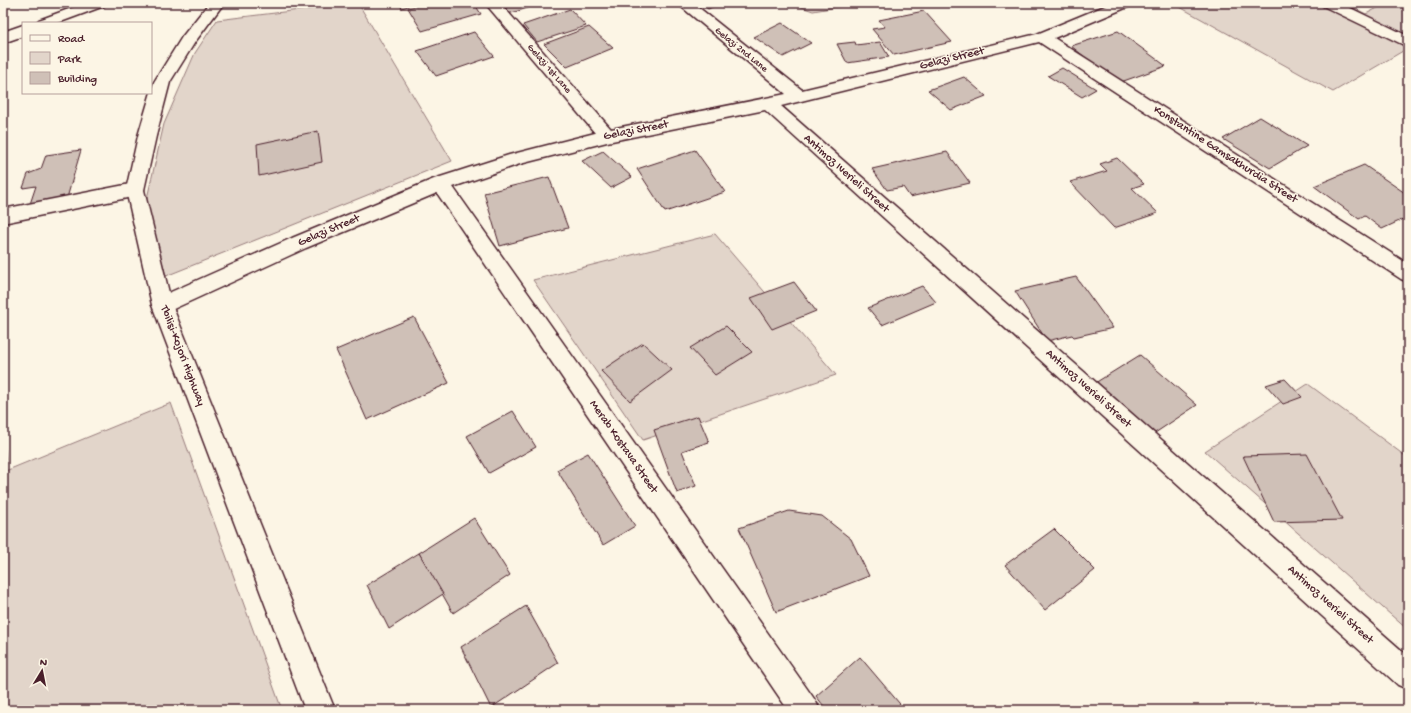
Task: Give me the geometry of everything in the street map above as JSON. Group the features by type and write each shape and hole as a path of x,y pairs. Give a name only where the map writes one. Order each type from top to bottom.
{"street":[{"path":"47,22 99,3"},
{"name":"Tbilisi-Kojori Highway","path":"217,3 188,40 162,82 147,136 135,190 162,305 320,710"},
{"name":"Gelazi 1st Lane","path":"492,3 607,136"},
{"name":"Gelazi 2nd Lane","path":"684,3 798,96"},
{"name":"Gelazi Street","path":"162,305 299,243 441,184 515,159 607,136 768,104 1042,37 1126,3"},
{"path":"1328,3 1408,42"},
{"path":"3,38 22,30"},
{"name":"Konstantine Gamsakhurdia Street","path":"1042,37 1408,274"},
{"name":"Antimoz Iverieli Street","path":"768,104 1408,674"},
{"name":"Merab Kostava Street","path":"441,184 805,710"},
{"path":"3,216 135,190"}],"green space":[{"path":"358,3 452,161 166,276 146,203 164,124 195,53 217,20"},
{"path":"790,3 862,3 813,11"},
{"path":"1186,3 1344,3 1366,14 1387,3 1408,3 1408,48 1333,92 1178,6"},
{"path":"715,234 836,375 643,440 533,280"},
{"path":"1308,384 1408,458 1408,630 1205,451"},
{"path":"171,403 282,710 3,710 3,472"}],"building":[{"path":"398,3 417,3 402,8"},
{"path":"426,3 474,3 481,14 422,31 408,8"},
{"path":"500,3 544,3 508,14"},
{"path":"699,3 721,3 708,9"},
{"path":"1342,3 1362,3 1353,8"},
{"path":"570,9 586,26 537,42 523,25"},
{"path":"924,11 952,42 894,55 872,29 885,27 879,20"},
{"path":"782,23 811,43 783,57 754,37"},
{"path":"589,27 613,48 567,67 544,44"},
{"path":"1118,31 1166,66 1118,83 1071,46"},
{"path":"474,32 494,56 436,76 417,51"},
{"path":"855,42 856,45 880,42 889,57 847,63 837,44"},
{"path":"1062,68 1096,89 1082,97 1048,76"},
{"path":"964,77 986,96 951,110 928,90"},
{"path":"1260,117 1307,146 1270,168 1223,139"},
{"path":"318,131 322,162 259,176 257,144"},
{"path":"81,150 67,198 30,204 36,186 23,188 28,174 41,169 46,155"},
{"path":"695,150 725,192 665,212 637,169"},
{"path":"603,151 632,177 611,188 582,161"},
{"path":"947,152 970,183 910,197 903,187 887,190 872,169"},
{"path":"1117,158 1144,184 1132,188 1158,213 1114,228 1070,182 1107,171 1100,164"},
{"path":"1364,165 1408,195 1408,217 1382,229 1365,216 1359,219 1314,186"},
{"path":"549,177 568,228 500,246 484,193"},
{"path":"1076,277 1113,328 1074,337 1072,335 1047,341 1015,291"},
{"path":"794,282 816,311 772,329 751,298"},
{"path":"922,286 936,302 882,325 868,308"},
{"path":"414,317 449,383 367,420 336,350"},
{"path":"726,326 752,352 715,375 690,348"},
{"path":"643,343 672,370 630,401 601,371"},
{"path":"1140,355 1197,405 1152,435 1095,383"},
{"path":"1285,379 1302,397 1283,404 1266,385"},
{"path":"513,411 536,447 489,473 467,436"},
{"path":"698,416 709,442 682,451 696,486 677,493 654,430"},
{"path":"3,432 6,464 3,465"},
{"path":"588,453 635,526 603,545 557,470"},
{"path":"1307,454 1342,520 1274,522 1243,456"},
{"path":"789,511 822,516 851,539 869,576 776,612 739,528"},
{"path":"474,518 510,575 453,613 419,553"},
{"path":"1054,529 1095,570 1045,610 1005,565"},
{"path":"419,553 443,594 389,629 367,585"},
{"path":"526,606 558,663 491,708 461,647"},
{"path":"860,657 905,710 827,710 816,696"}]}
